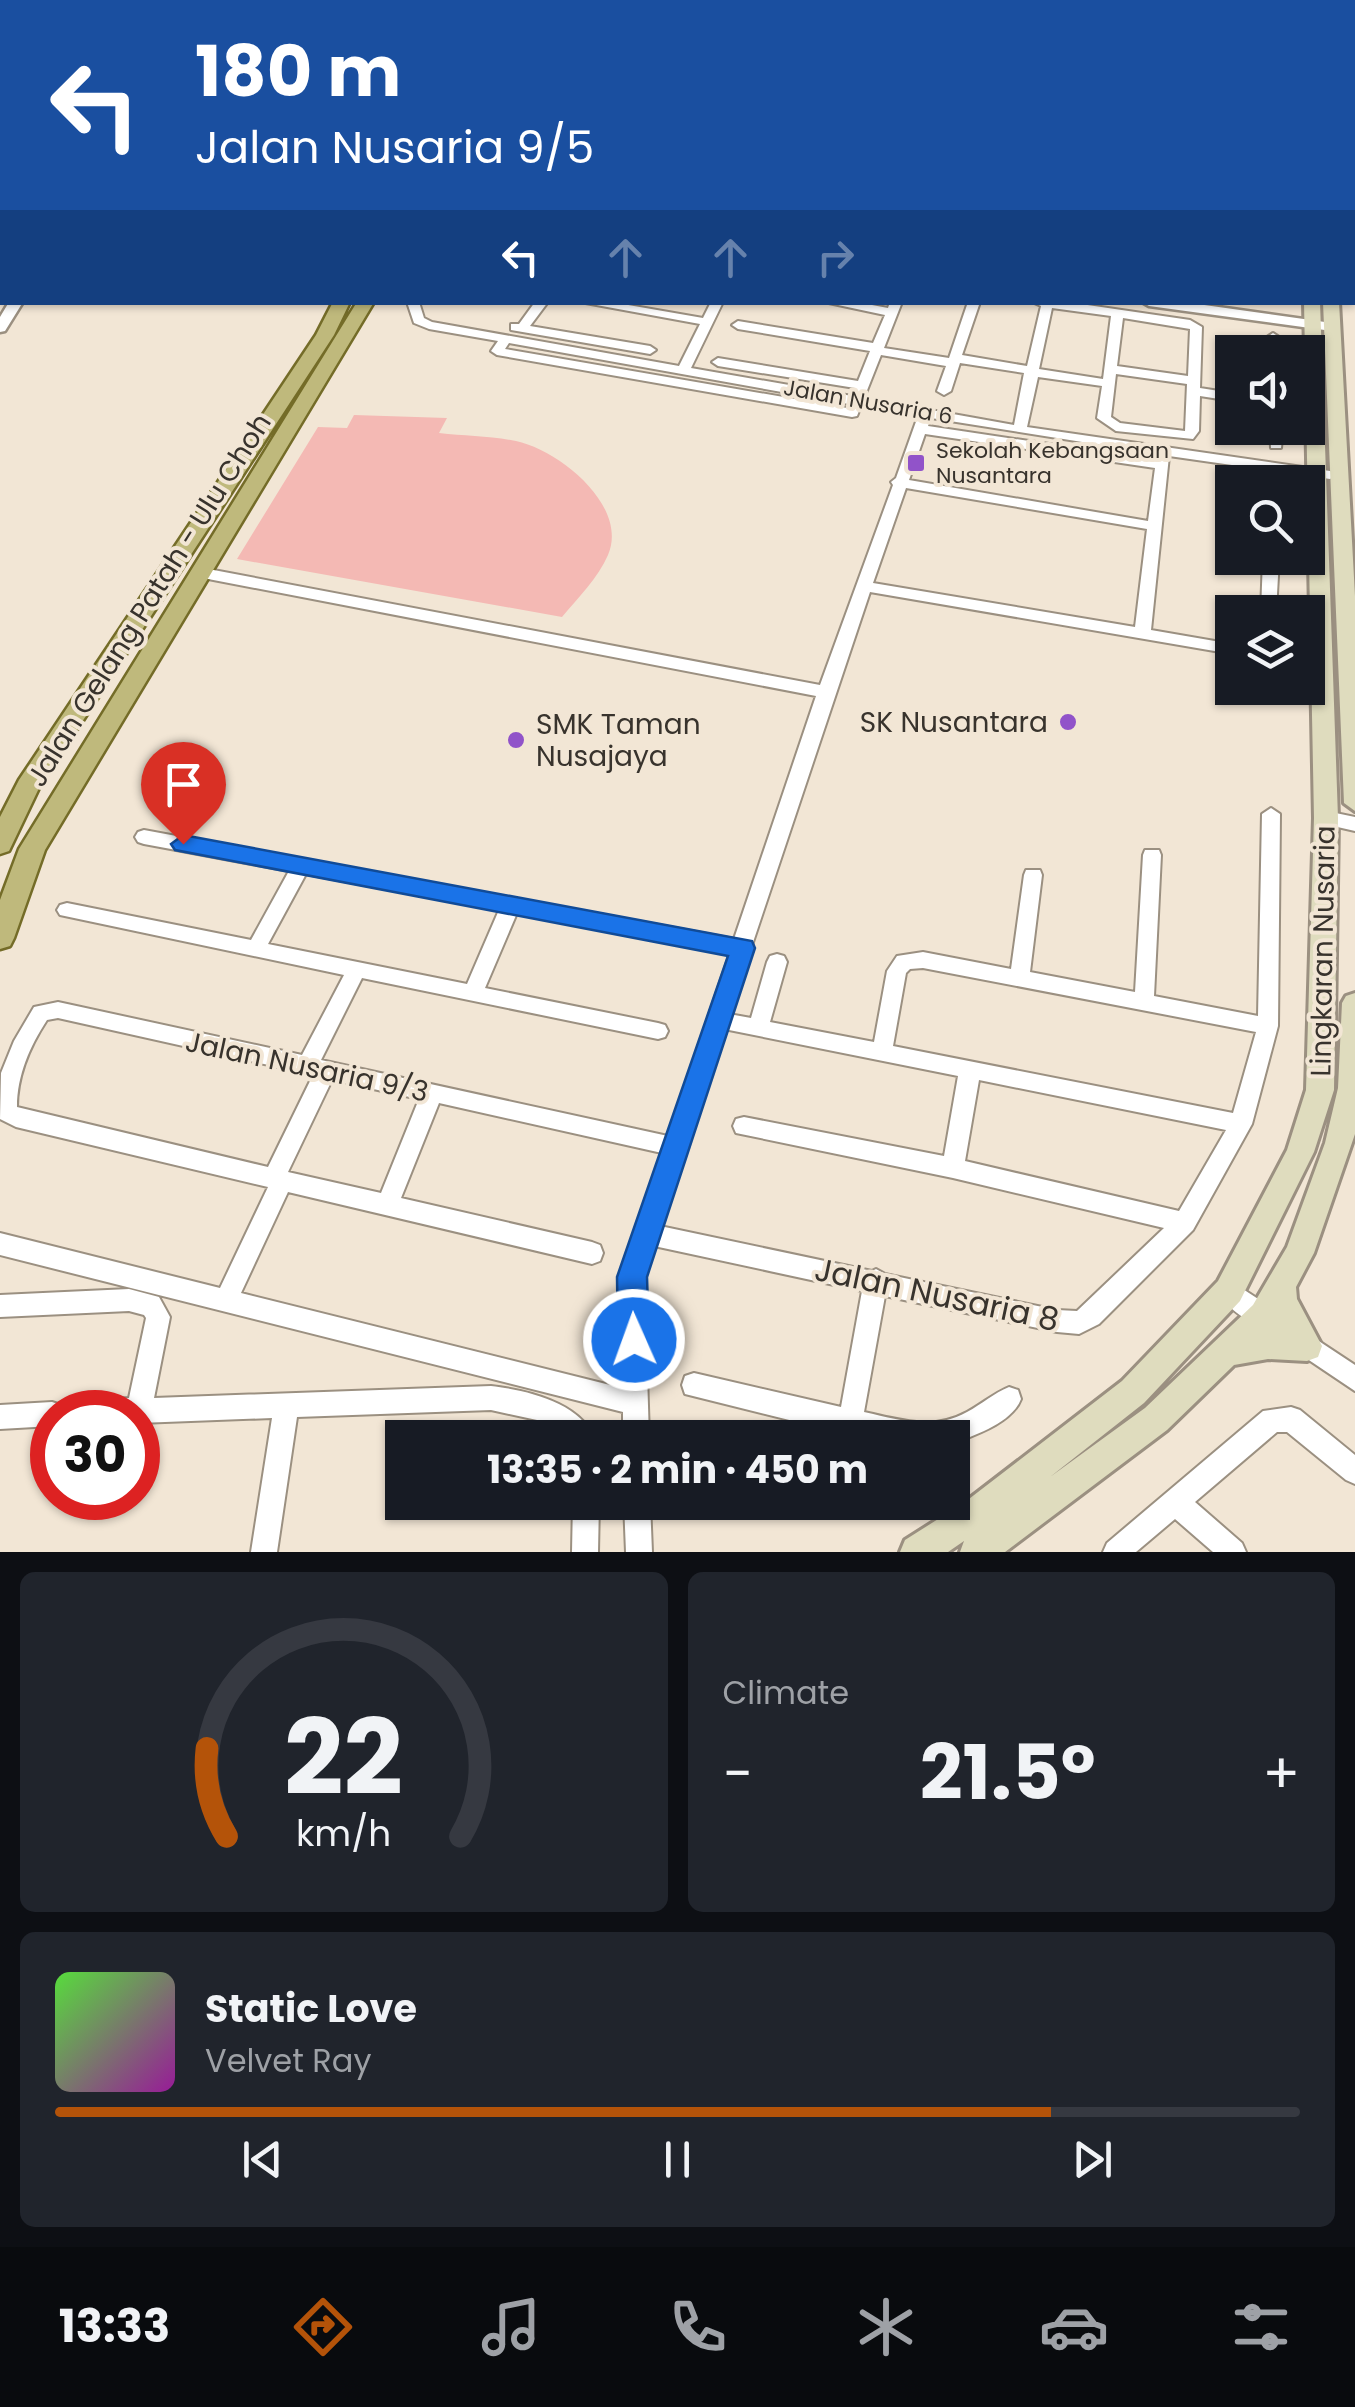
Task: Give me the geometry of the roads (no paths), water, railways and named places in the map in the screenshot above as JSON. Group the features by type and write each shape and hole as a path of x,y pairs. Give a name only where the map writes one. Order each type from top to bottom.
{"main road":[{"name":"Jalan Gelang Patah - Ulu Choh","path":"0,844 28,786 184,554 326,335 341,305"},
{"name":"Jalan Gelang Patah - Ulu Choh","path":"0,938 32,849 364,305"},
{"name":"Lingkaran Nusaria","path":"1312,314 1314,465"},
{"name":"Lingkaran Nusaria","path":"1331,315 1355,803"},
{"name":"Lingkaran Nusaria","path":"990,1539 1229,1292 1300,1152 1320,1090 1325,808 1316,705"},
{"name":"Lingkaran Nusaria","path":"917,1552 990,1539 1156,1419 1264,1316 1299,1254 1347,1142 1353,1093 1355,1003"},
{"path":"1280,1286 1282,1302 1307,1346"},
{"path":"1227,1350 1268,1344 1307,1346"}],"street":[{"path":"0,328 14,305"},
{"name":"Jalan Nusaria 6","path":"414,305 418,320 428,324 1215,466"},
{"path":"522,328 540,305"},
{"path":"610,305 708,322"},
{"path":"684,369 716,305"},
{"path":"506,338 497,351 852,413 894,307 868,305"},
{"path":"944,391 973,305"},
{"path":"1020,430 1047,305"},
{"path":"1054,305 1118,314 1196,327 1188,436 1108,424 1104,418 1118,314"},
{"path":"1190,305 1331,315"},
{"path":"1247,305 1312,314"},
{"path":"440,314 650,350"},
{"path":"738,326 878,350 1030,371 1193,386 1215,392"},
{"path":"718,362 864,386"},
{"path":"636,1420 632,1277 826,692 898,482 926,413"},
{"path":"918,430 1163,458 1142,635"},
{"name":"Jalan Nusaria 6","path":"1325,475 1339,477"},
{"path":"898,482 1154,526"},
{"path":"204,573 826,692"},
{"path":"863,586 1215,647"},
{"path":"1325,666 1348,670"},
{"path":"1325,808 1355,803"},
{"path":"1325,808 1355,824"},
{"name":"Jalan Nusaria 8","path":"646,1234 1056,1321 1079,1322 1091,1316 1185,1223 1242,1124 1268,1026 1272,814"},
{"path":"144,837 743,948"},
{"path":"1144,1002 1152,855"},
{"path":"256,948 301,866"},
{"path":"1019,979 1033,875"},
{"path":"473,993 511,905"},
{"path":"67,910 658,1031"},
{"path":"882,1052 897,970 904,962 923,960 1268,1026"},
{"path":"758,1028 777,962"},
{"path":"226,1301 277,1180 357,969"},
{"name":"Jalan Nusaria 9/3","path":"277,1180 16,1118 6,1111 5,1097 30,1028 41,1014 58,1010 676,1147"},
{"path":"720,1020 1242,1124"},
{"path":"953,1168 970,1070"},
{"path":"387,1205 432,1094"},
{"path":"744,1126 953,1168 1185,1223"},
{"path":"277,1180 592,1253"},
{"path":"0,1244 635,1402"},
{"path":"851,1420 876,1280"},
{"path":"1229,1292 1355,1379"},
{"path":"0,1306 130,1300 151,1305 158,1317 143,1390"},
{"path":"694,1385 838,1420"},
{"path":"160,1410 491,1398 518,1401 555,1420"},
{"path":"970,1423 1009,1399"},
{"path":"264,1552 287,1404"},
{"path":"0,1416 30,1415"},
{"path":"1116,1552 1178,1504 1272,1420 1291,1419 1355,1471"},
{"path":"1178,1504 1233,1552"},
{"path":"585,1552 586,1520"},
{"path":"638,1520 638,1552"}],"place":[{"name":"Sekolah Kebangsaan Nusantara","path":"916,463"},
{"name":"SK Nusantara","path":"1068,722"},
{"name":"SMK Taman Nusajaya","path":"516,740"}]}
